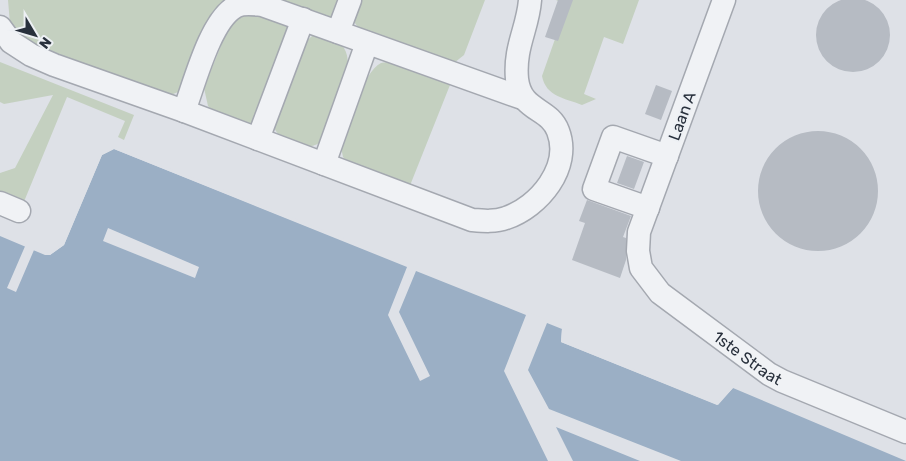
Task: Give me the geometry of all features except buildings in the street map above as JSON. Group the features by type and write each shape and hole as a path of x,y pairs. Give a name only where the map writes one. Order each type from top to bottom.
{"lane":[{"path":"338,32 350,0"},
{"path":"522,98 518,79 518,46 530,0"},
{"name":"Laan A","path":"640,232 724,0"},
{"path":"0,27 11,42 31,55 472,220 490,222 506,218 523,210 548,187 560,160 561,141 557,129 551,120 522,98 262,5 249,3 235,7 216,29 184,111"},
{"path":"258,139 303,20"},
{"path":"324,164 367,43"},
{"path":"648,208 594,188 613,137 667,156"},
{"name":"1ste Straat","path":"640,232 638,251 641,268 647,279 668,299 782,381 906,432"}],"green space":[{"path":"8,0 237,0 185,83 178,92 166,97 21,40 10,24"},
{"path":"273,0 337,0 329,22"},
{"path":"354,0 485,0 464,55 454,63 360,30 352,19"},
{"path":"556,0 639,0 623,44 604,37 584,94 596,99 582,105 552,93 544,83 542,76 567,5"},
{"path":"251,10 288,24 291,32 254,122 247,125 217,116 208,106 204,88 230,23"},
{"path":"321,35 342,45 347,58 348,69 341,95 321,142 308,147 301,147 288,142 274,128 303,44 312,36"},
{"path":"0,62 134,115 124,140 118,137 125,121 67,97 23,204 0,195 0,173 15,168 53,95 4,104 0,102"},
{"path":"393,62 446,79 450,85 409,188 350,165 343,157 341,147 357,101 368,77 374,68 381,63"}],"water":[{"path":"114,149 562,328 561,342 717,405 733,388 906,461 0,461 0,236 45,255 50,255 64,245 102,155"}],"pier":[{"path":"114,146 563,326 563,341 717,402 730,387 733,388 718,405 561,342 562,329 547,323 528,370 549,409 681,461 640,461 556,427 573,461 548,461 504,371 526,315 416,271 399,312 430,376 420,381 388,315 407,267 114,149 102,155 64,245 50,255 34,250 36,248 46,253 62,244 100,154 106,148"},
{"path":"108,228 199,267 195,278 103,241"},
{"path":"26,244 35,248 16,292 7,288"}]}
